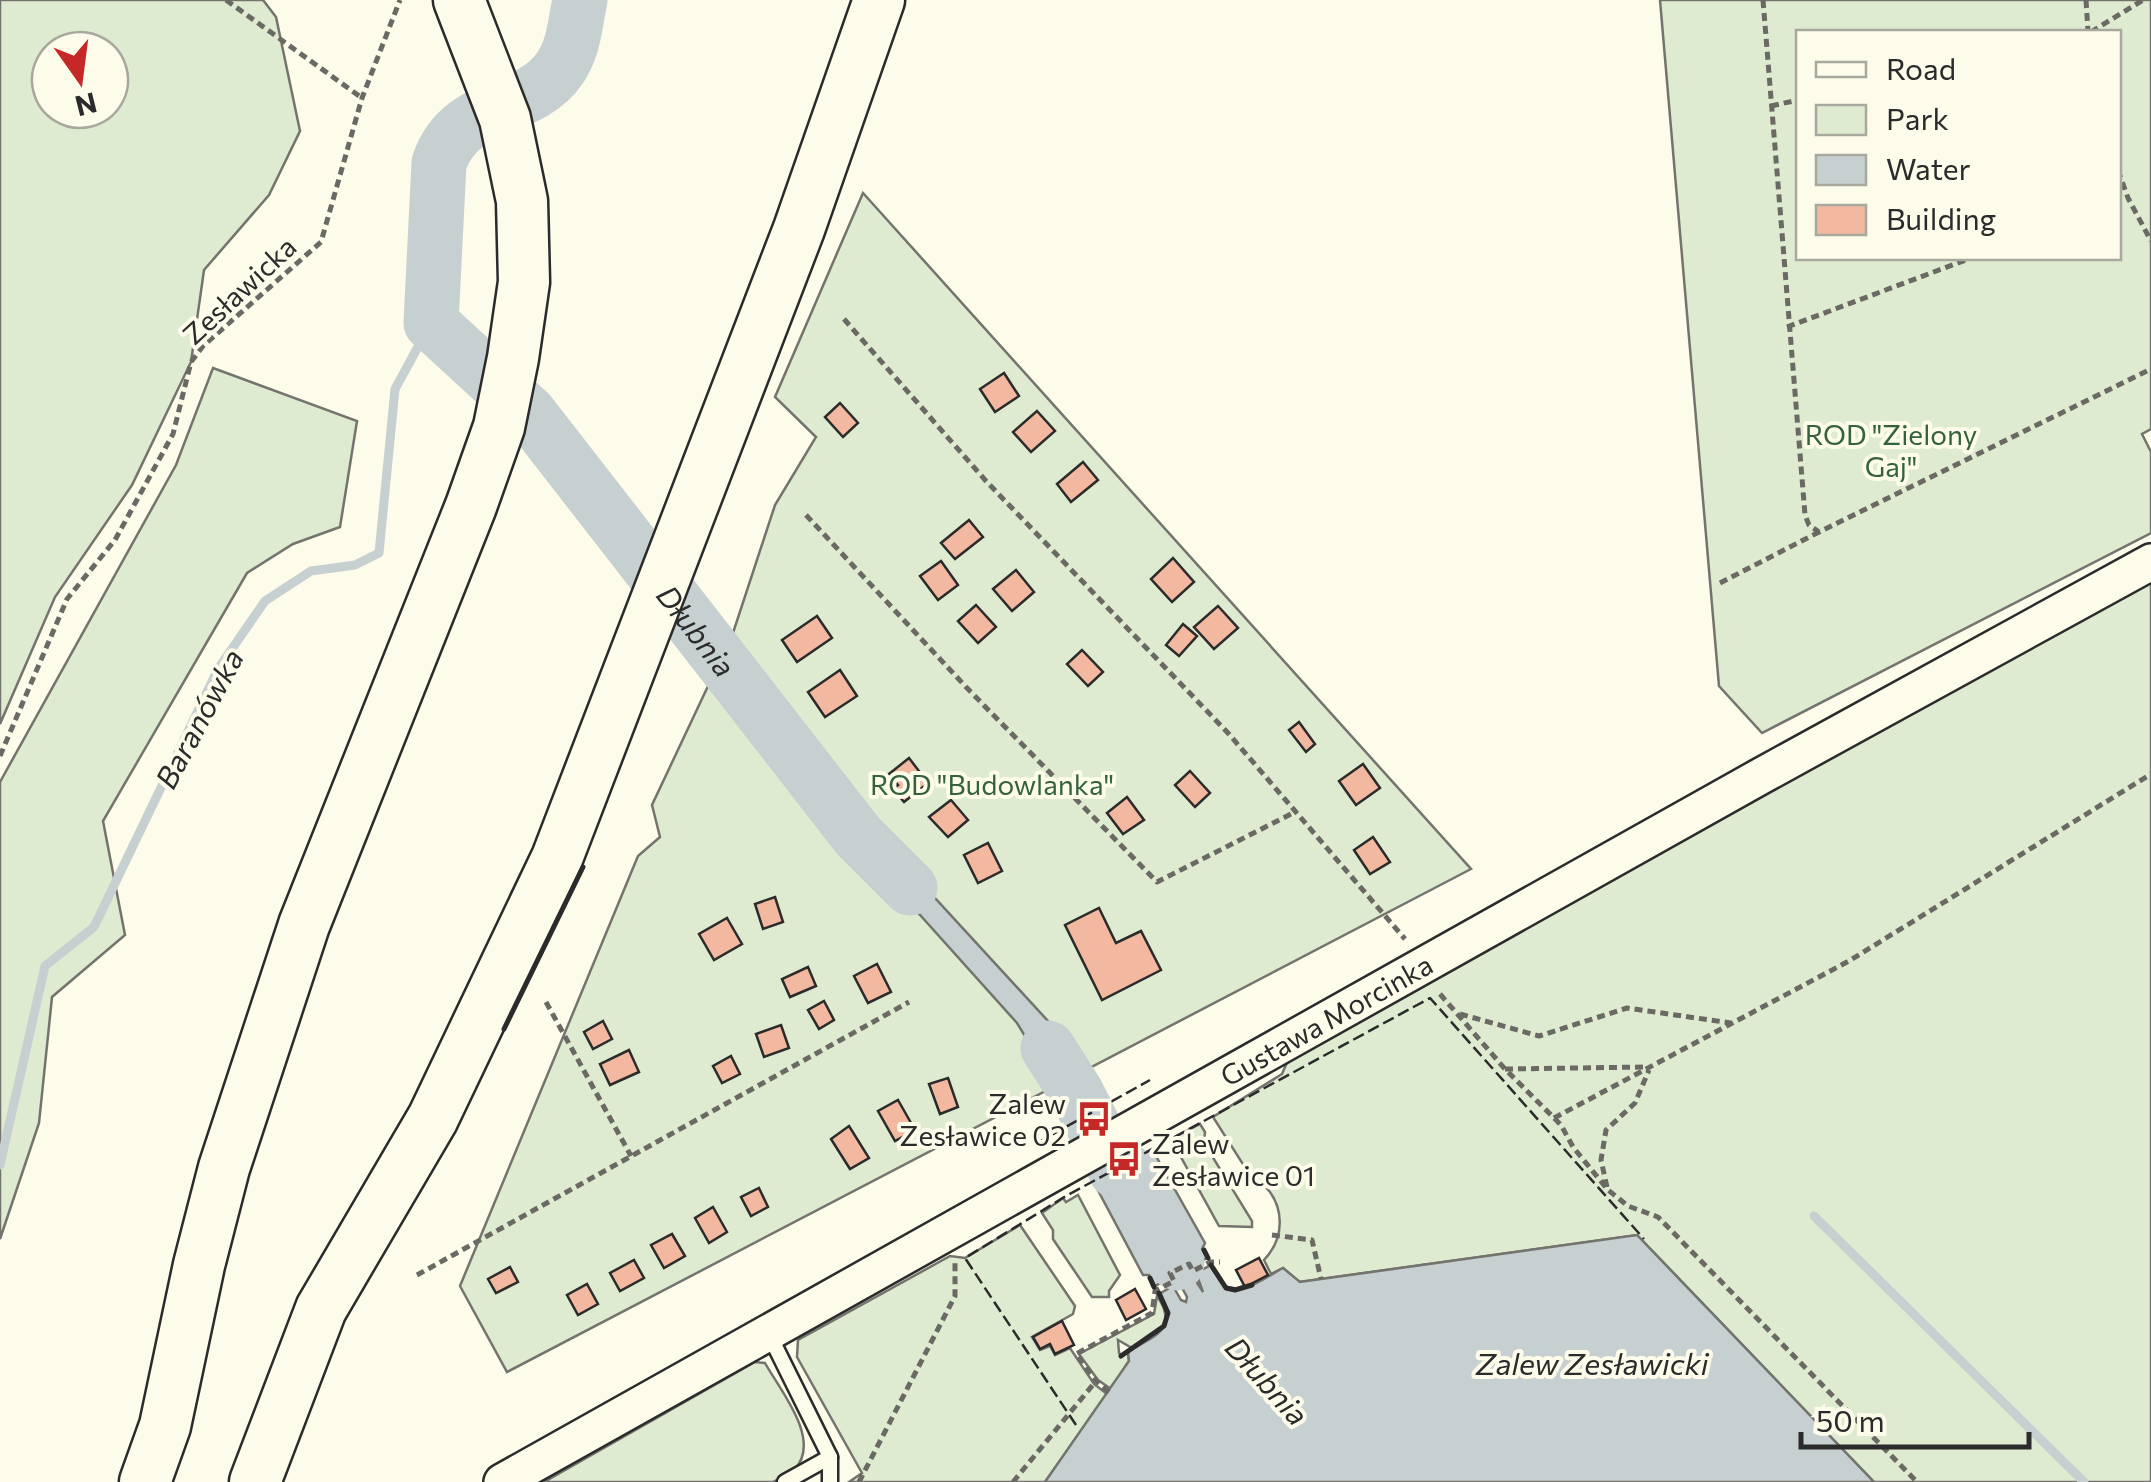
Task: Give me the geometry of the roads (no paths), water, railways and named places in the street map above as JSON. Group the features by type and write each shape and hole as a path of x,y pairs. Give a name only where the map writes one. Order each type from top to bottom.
{"highway":[{"path":"145,1482 165,1426 224,1168 304,926 472,506 498,427 513,358 524,282 522,201 505,119 459,0"},
{"path":"255,1482 321,1309 434,1118 557,858 799,229 879,0"}],"street":[{"name":"Gustawa Morcinka","path":"502,1482 2151,562"}],"lane":[{"path":"768,1332 830,1457 830,1482"},
{"path":"785,1482 830,1457"}],"water":[{"path":"858,837 912,873 1048,1021 1108,1102 1073,1122 1063,1089 1052,1081 1017,1023 886,877"},
{"path":"1152,1149 1205,1243 1202,1249 1207,1258 1192,1266 1186,1256 1171,1266 1120,1174 1116,1177 1168,1279 1155,1286 1149,1275 1143,1275 1093,1181"},
{"name":"Zalew Zesławicki","path":"1637,1235 1874,1482 1045,1482 1129,1361 1128,1352 1162,1329 1166,1316 1159,1294 1173,1286 1186,1302 1176,1277 1189,1270 1203,1292 1196,1273 1211,1265 1223,1285 1239,1288 1283,1268 1300,1282"}],"waterway":[{"name":"Dłubnia","path":"580,0 571,44 560,68 531,94 463,128 449,142 439,163 431,323 529,413 858,836 910,888"},
{"name":"Baranówka","path":"0,1165 45,966 94,927 218,669 265,601 311,571 355,565 379,553 395,389 431,323"},
{"name":"Dłubnia","path":"1048,1048 1076,1092 1116,1171 1127,1171 1177,1263"},
{"path":"1814,1216 2084,1482"}],"place":[{"name":"Zalew Zesławice 02","path":"1094,1119"},
{"name":"Zalew Zesławice 01","path":"1124,1159"}],"park label":[{"name":"ROD \"Zielony Gaj\"","path":"1891,450"},
{"name":"ROD \"Budowlanka\"","path":"992,784"}]}
